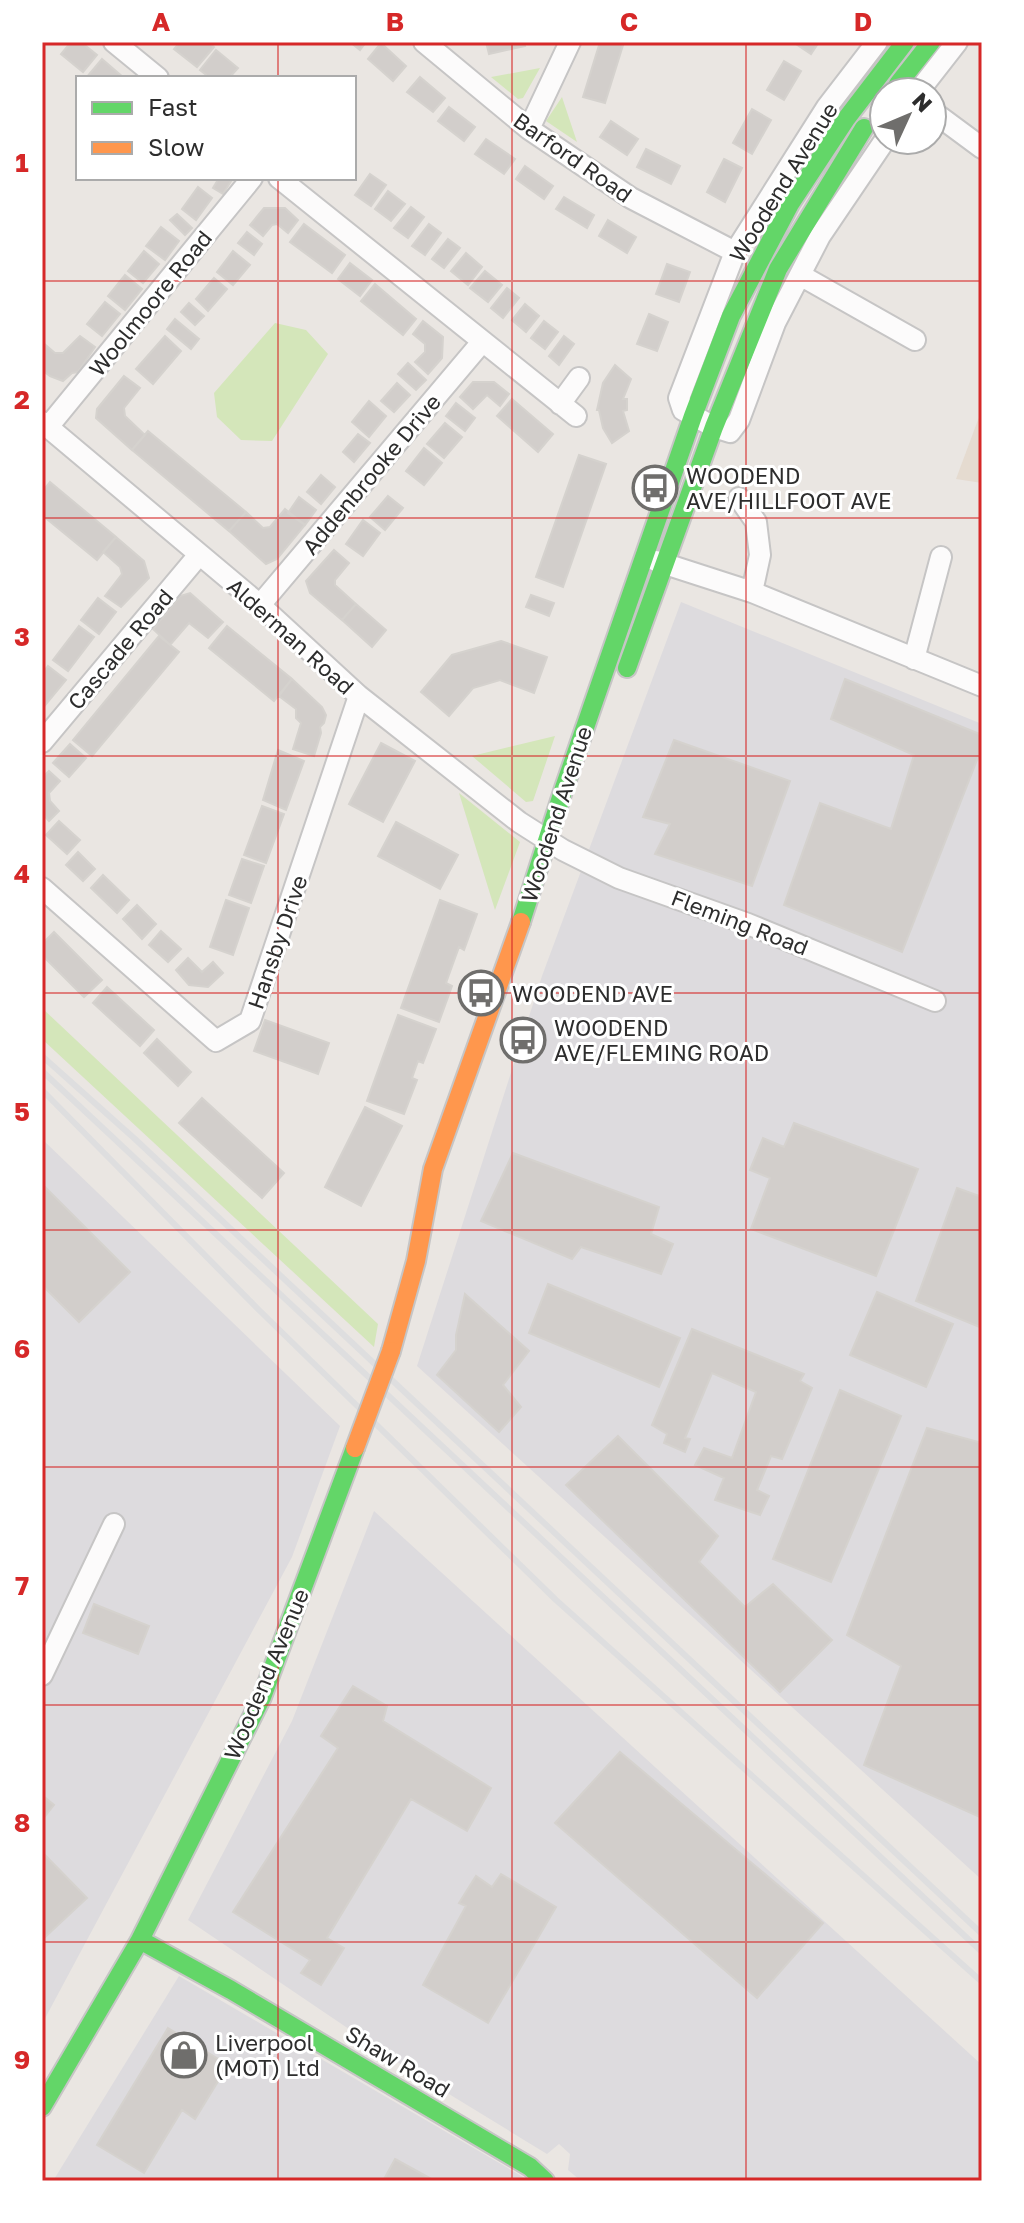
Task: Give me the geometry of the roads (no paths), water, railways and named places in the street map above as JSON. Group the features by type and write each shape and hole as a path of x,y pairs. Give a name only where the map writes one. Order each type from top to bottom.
{"street":[{"path":"114,42 156,76"},
{"name":"Barford Road","path":"424,42 529,129 631,198 735,252"},
{"path":"529,129 570,42"},
{"name":"Woodend Avenue","path":"693,416 683,410 679,398 735,252 827,107 877,42"},
{"name":"Woodend Avenue","path":"556,852 645,556 731,316 790,204 846,119 905,42"},
{"path":"904,76 931,42"},
{"path":"930,76 957,42"},
{"name":"Woodend Avenue","path":"618,692 714,427 778,269 868,122"},
{"path":"948,123 982,148"},
{"path":"693,416 730,432 739,420 775,323 820,236 874,156"},
{"name":"Woolmoore Road","path":"45,425 250,180"},
{"path":"281,180 568,410 579,378"},
{"path":"800,275 915,340"},
{"name":"Addenbrooke Drive","path":"260,605 482,342"},
{"name":"Alderman Road","path":"45,425 260,605 359,696 556,852"},
{"path":"739,498 756,522 760,555 752,592"},
{"name":"Cascade Road","path":"42,742 198,556"},
{"path":"645,556 752,592 982,686"},
{"path":"914,659 941,557"},
{"name":"Hansby Drive","path":"42,888 216,1041 239,1028 250,1021 359,696"},
{"name":"Woodend Avenue","path":"44,2100 140,1940 262,1697 391,1351 428,1214 433,1169 529,899 556,852 592,763"},
{"name":"Fleming Road","path":"556,852 748,924 935,1001"},
{"name":"Woodend Avenue","path":"428,1214 450,1172 536,934"},
{"path":"42,1675 114,1524"},
{"name":"Shaw Road","path":"140,1940 231,1990 530,2167 545,2181"}],"railway":[{"path":"42,1056 135,1139 982,1934"},
{"path":"42,1071 982,1952"},
{"path":"42,1090 260,1311 556,1600 982,1982"}],"place":[{"name":"WOODEND AVE/HILLFOOT AVE","path":"655,488"},
{"name":"WOODEND AVE","path":"481,993"},
{"name":"WOODEND AVE/FLEMING ROAD","path":"523,1040"},
{"name":"Liverpool (MOT) Ltd","path":"184,2055"}]}
